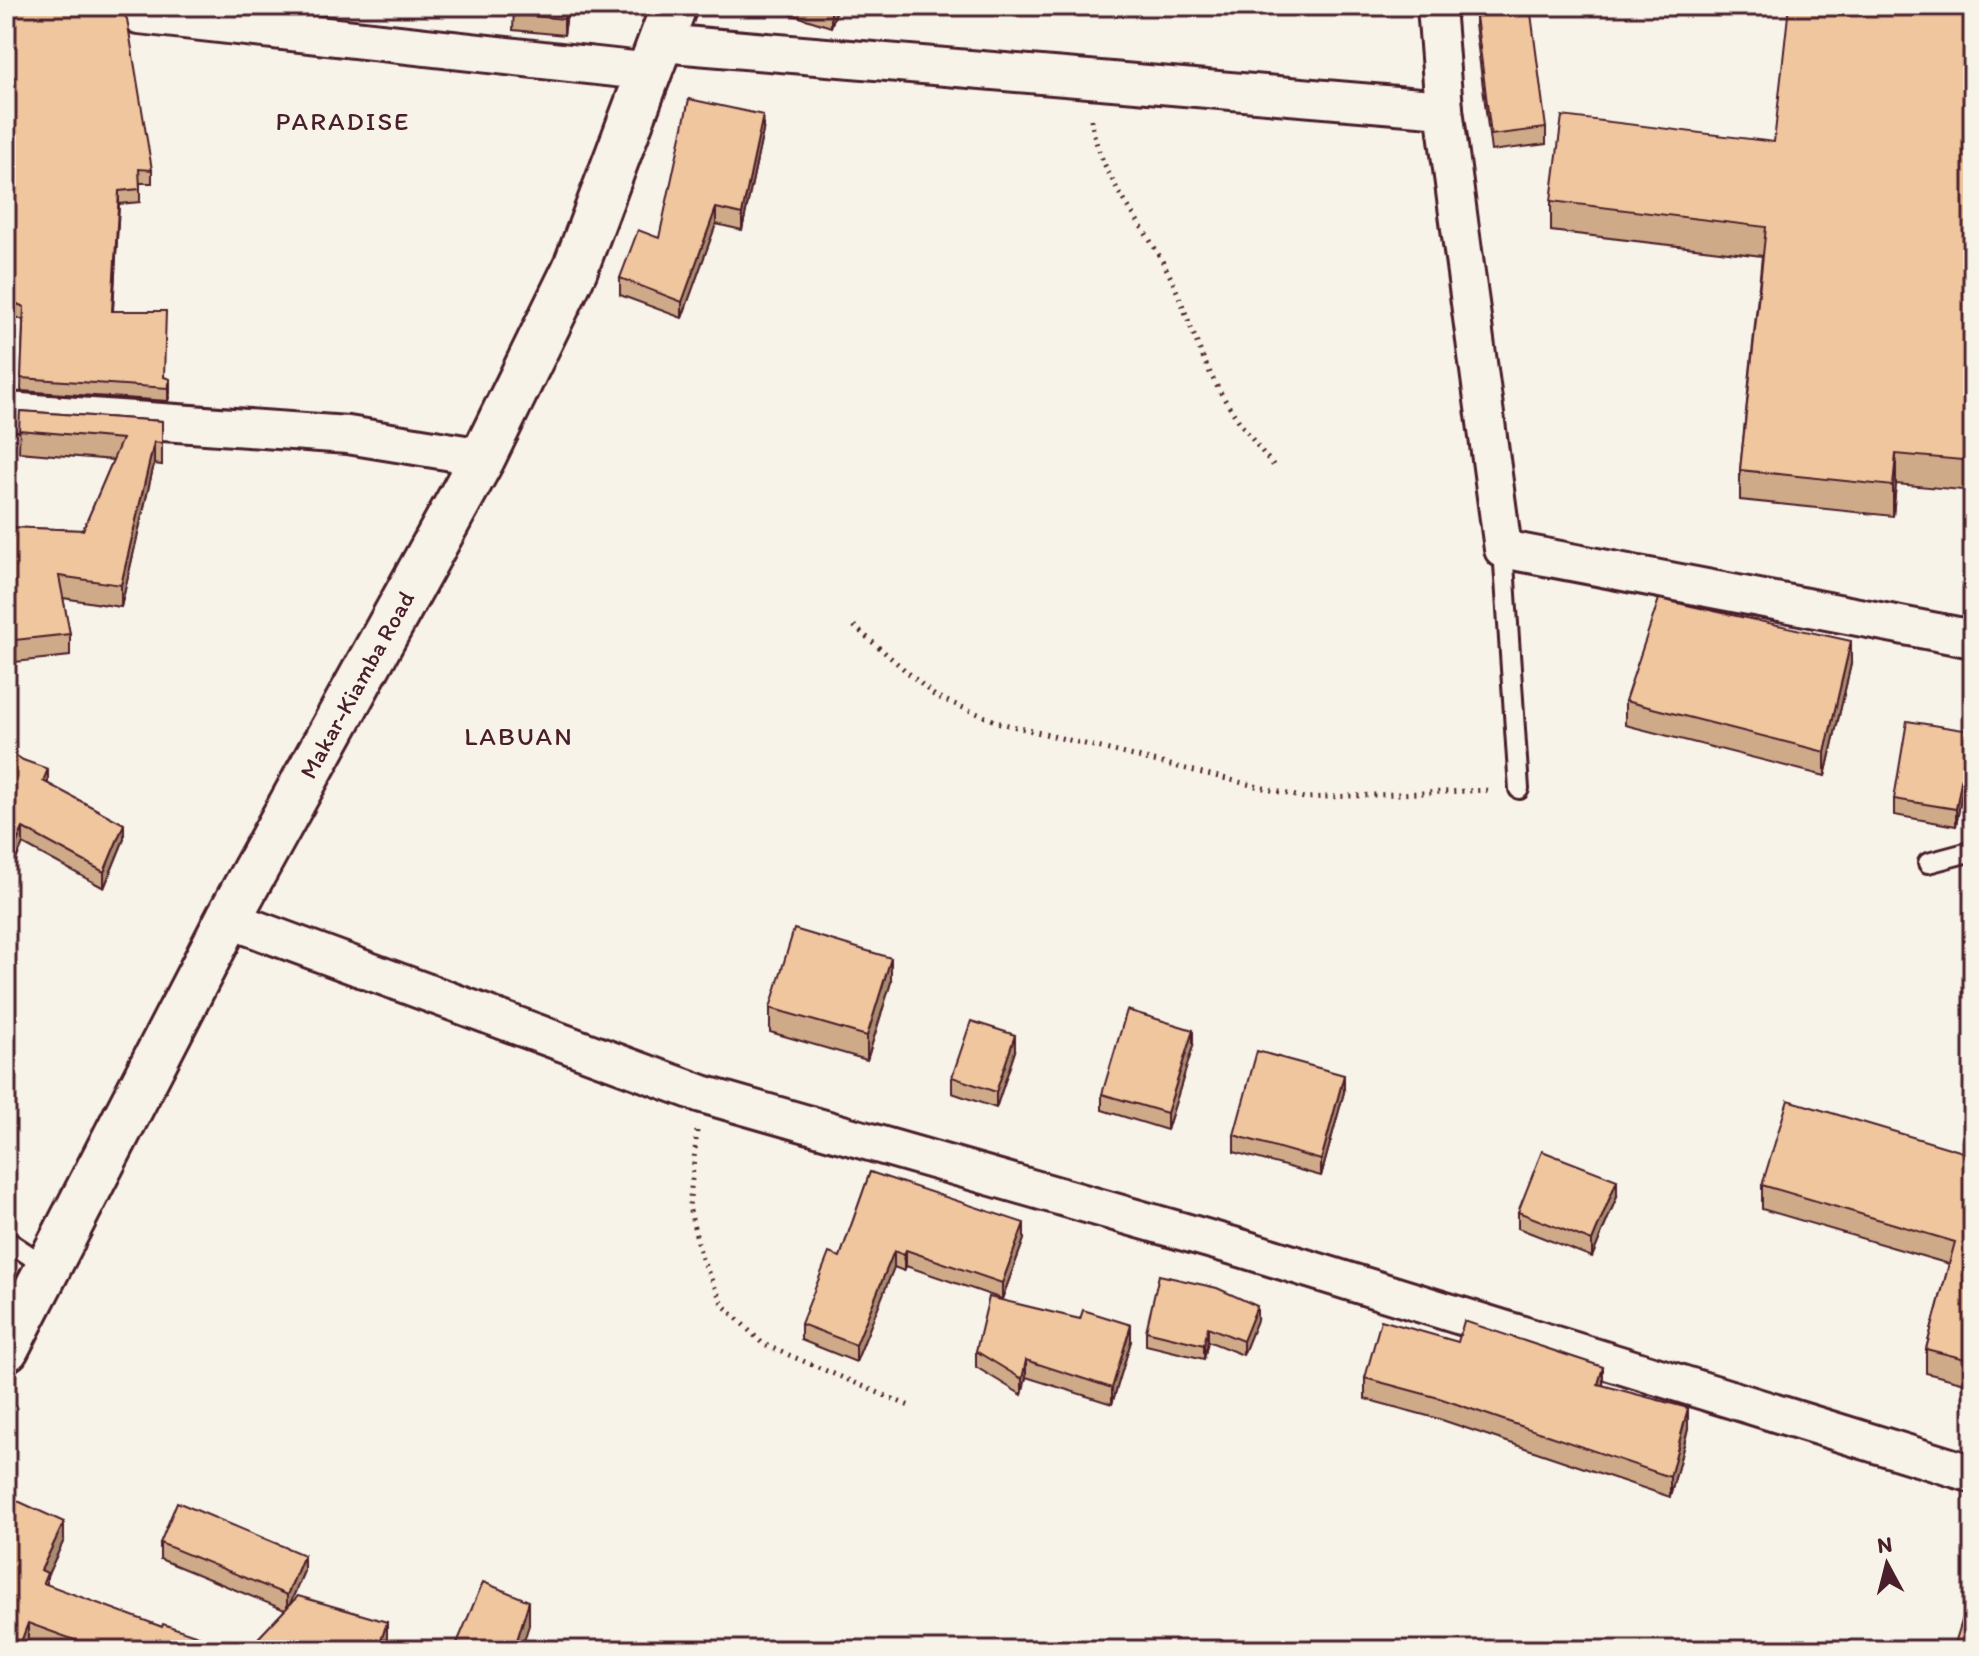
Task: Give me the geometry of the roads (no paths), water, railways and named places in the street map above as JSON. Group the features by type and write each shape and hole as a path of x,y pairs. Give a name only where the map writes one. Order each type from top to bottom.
{"main road":[{"name":"Makar-Kiamba Road","path":"6,1349 228,919 483,457 575,269 662,40"}],"street":[{"path":"1436,6 1444,109 1503,549 1973,639"},
{"path":"139,15 662,40 1444,109"},
{"path":"6,411 348,435 483,457"},
{"path":"228,919 702,1094 1244,1249 1973,1474"}],"lane":[{"path":"1503,549 1519,789"},
{"path":"1928,863 1973,851"},
{"path":"6,1240 48,1267"}],"district":[{"name":"PARADISE","path":"343,121"},
{"name":"LABUAN","path":"519,736"}]}
